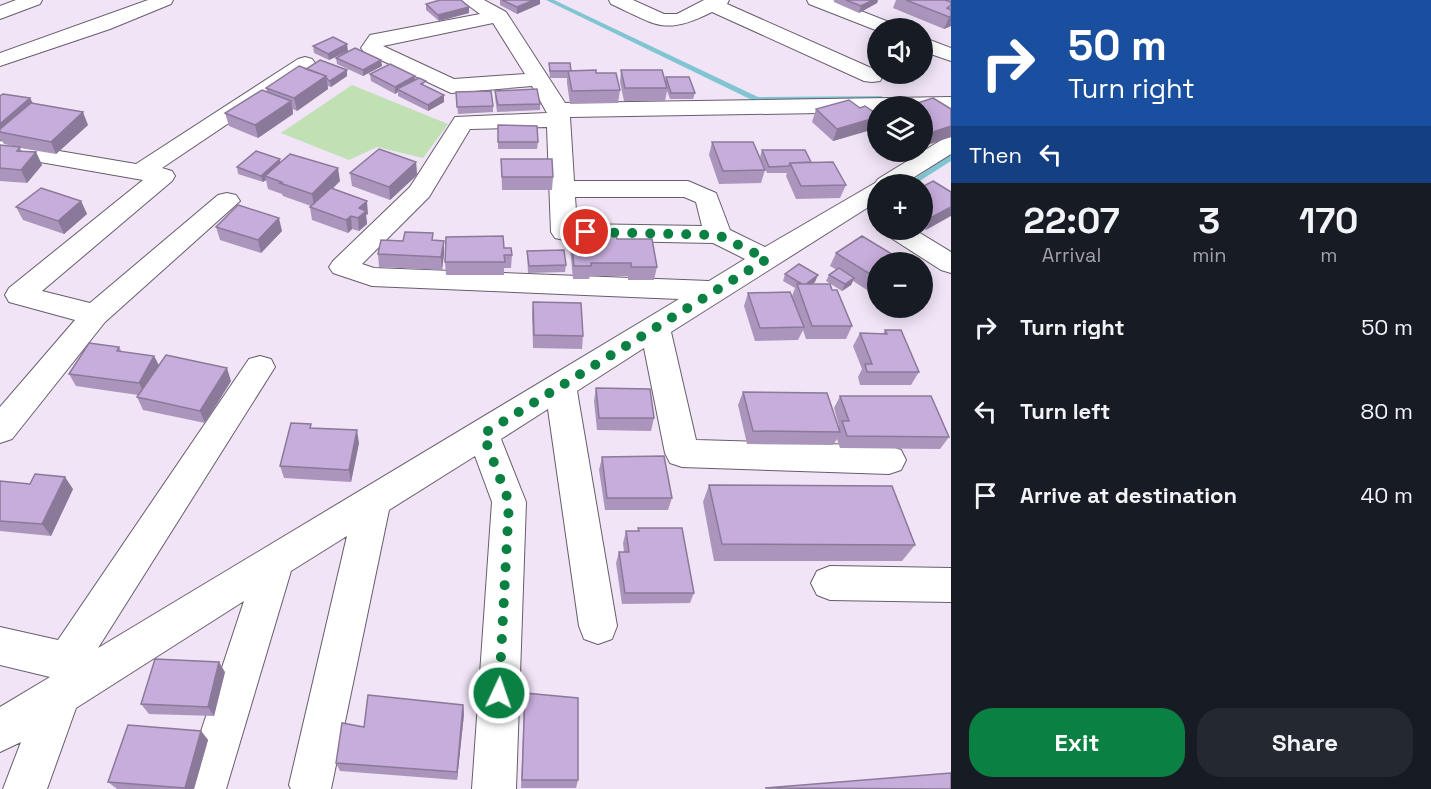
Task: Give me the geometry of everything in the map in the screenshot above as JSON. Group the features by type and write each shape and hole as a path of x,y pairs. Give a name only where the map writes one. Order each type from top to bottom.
{"street":[{"path":"0,60 136,13 164,0"},
{"path":"470,0 499,16 558,115 564,232 718,235 767,259"},
{"path":"618,0 661,20 681,20 715,2 867,74"},
{"path":"816,0 867,20"},
{"path":"0,13 25,2"},
{"path":"499,16 377,39 371,48 450,86 538,79"},
{"path":"933,48 951,55"},
{"path":"140,172 305,63"},
{"path":"716,291 372,277 343,267 420,192 463,122 558,115 951,104"},
{"path":"903,174 951,144"},
{"path":"0,148 163,176 9,295"},
{"path":"562,189 688,189 707,198 718,235"},
{"path":"0,430 95,315 227,201"},
{"path":"0,731 76,675 276,561 767,259 867,206"},
{"path":"913,240 951,264"},
{"path":"9,295 95,315"},
{"path":"655,328 682,453 889,460"},
{"path":"25,789 76,675 260,367"},
{"path":"560,386 598,626"},
{"path":"483,434 509,502 494,789"},
{"path":"311,785 373,501"},
{"path":"204,789 276,561"},
{"path":"830,583 951,585"},
{"path":"0,646 76,675"}],"green space":[{"path":"352,85 448,124 423,158 377,147 349,160 281,133"}],"building":[{"path":"440,0 461,0 469,7 438,15 426,4"},
{"path":"502,0 534,0 517,7"},
{"path":"846,0 873,0 861,6"},
{"path":"906,0 951,2 947,8 951,10 951,16 949,17"},
{"path":"333,37 347,44 328,54 313,46"},
{"path":"355,48 381,60 363,70 336,58"},
{"path":"320,60 347,70 330,81 326,76 306,69"},
{"path":"549,63 570,63 571,71 550,71"},
{"path":"390,64 415,76 395,87 370,74"},
{"path":"299,66 326,76 294,98 266,88"},
{"path":"596,70 596,73 616,73 620,90 572,91 568,71"},
{"path":"621,70 662,70 667,88 625,88"},
{"path":"666,77 689,77 695,93 671,93"},
{"path":"419,78 426,81 421,84 444,95 428,105 397,89"},
{"path":"537,89 540,104 498,105 495,91"},
{"path":"262,90 291,101 255,125 225,113"},
{"path":"491,91 493,106 457,107 456,92"},
{"path":"3,94 30,98 0,124 0,96"},
{"path":"933,98 951,109 951,126 933,132"},
{"path":"849,100 860,108 867,107 867,120 837,129 816,109"},
{"path":"31,103 83,112 51,142 0,132 0,129"},
{"path":"498,125 537,126 538,142 498,142"},
{"path":"712,142 753,142 765,170 723,171"},
{"path":"0,145 20,147 17,151 36,152 21,170 0,168"},
{"path":"379,149 416,162 389,187 350,173"},
{"path":"762,150 805,150 811,162 769,167"},
{"path":"256,151 280,159 261,176 237,167"},
{"path":"290,154 338,168 312,194 265,176"},
{"path":"501,159 552,159 553,177 502,177"},
{"path":"833,162 846,185 801,186 790,163"},
{"path":"933,181 951,192 951,207 933,216"},
{"path":"41,188 81,201 58,221 16,207"},
{"path":"331,188 367,201 359,208 366,211 358,218 351,216 346,220 310,207"},
{"path":"238,205 279,218 258,240 216,227"},
{"path":"405,232 433,233 432,240 444,241 441,257 378,254 381,240 403,241"},
{"path":"616,234 617,239 652,239 657,267 631,267 631,263 591,263 591,266 574,266 571,235"},
{"path":"503,236 504,248 511,248 512,255 504,255 505,262 445,262 446,237"},
{"path":"862,236 888,252 867,252 867,272 836,253"},
{"path":"564,250 566,265 529,266 527,251"},
{"path":"799,264 818,275 806,284 802,284 785,274"},
{"path":"839,268 854,278 845,284 829,275"},
{"path":"797,284 830,284 832,290 837,290 852,326 812,326"},
{"path":"790,292 804,327 760,328 748,293"},
{"path":"533,302 581,303 583,336 534,335"},
{"path":"885,330 901,330 919,372 867,372 865,364 872,364 860,333 887,334"},
{"path":"89,343 119,347 117,351 154,356 139,383 69,374"},
{"path":"166,355 227,368 200,411 137,397"},
{"path":"596,388 650,389 654,418 599,418"},
{"path":"743,392 827,393 840,432 753,431"},
{"path":"840,396 931,396 949,437 847,436 842,421 849,421"},
{"path":"291,423 311,424 310,428 357,430 349,470 280,466"},
{"path":"664,456 672,498 607,498 602,457"},
{"path":"35,474 65,477 42,524 0,521 0,481 30,484"},
{"path":"709,485 892,486 915,545 722,544"},
{"path":"638,528 682,528 694,593 625,593 619,552 629,552 626,531 639,531"},
{"path":"155,659 219,662 208,707 141,704"},
{"path":"525,693 578,698 578,780 522,780"},
{"path":"368,695 463,705 457,772 336,763 342,723 364,727"},
{"path":"128,725 201,731 185,788 108,782"},
{"path":"951,773 951,789 765,788"}],"waterway":[{"path":"549,0 757,99 867,98"},
{"path":"926,174 951,158"}],"route":[{"path":"499,693 509,502 483,434 767,259 718,235 586,232"}]}
